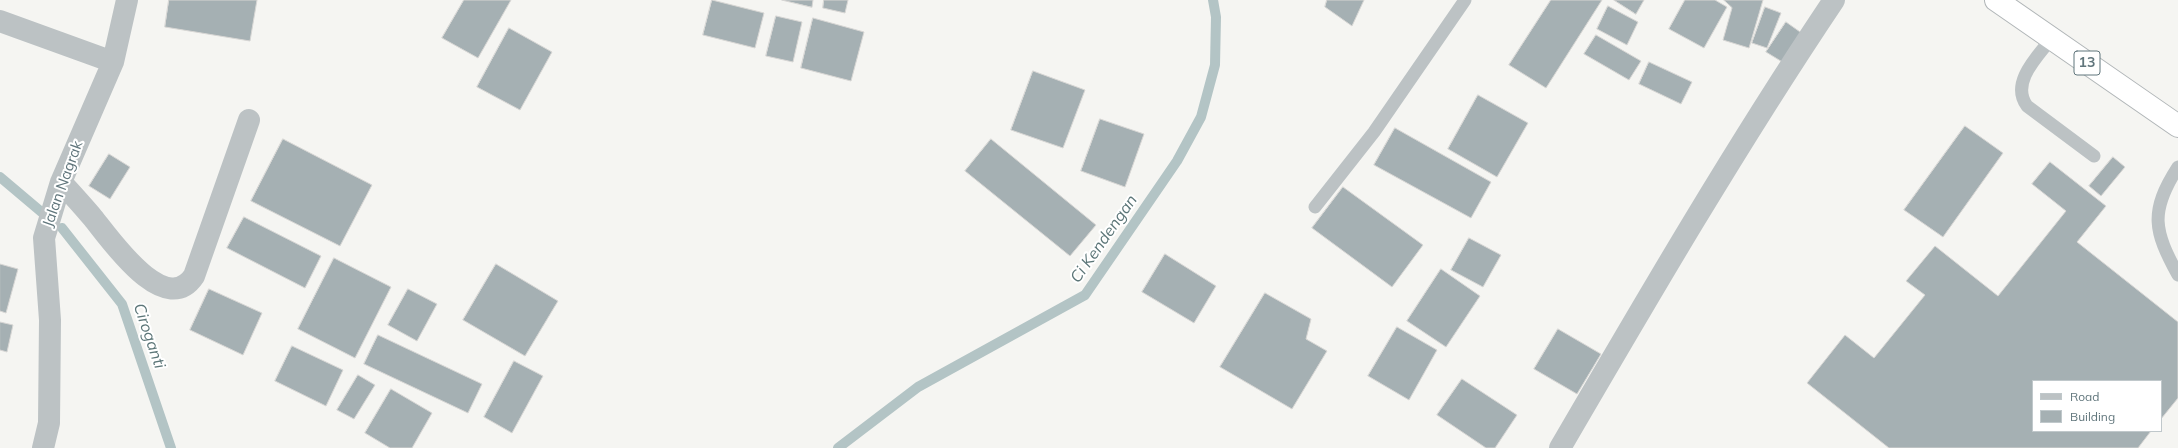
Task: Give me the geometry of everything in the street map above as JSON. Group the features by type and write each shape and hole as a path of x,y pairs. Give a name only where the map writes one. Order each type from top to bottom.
{"highway":[{"name":"13","path":"1996,0 2178,126"}],"street":[{"name":"Jalan Nagrak","path":"43,448 49,423 50,320 44,238 61,182 113,62 127,0"},
{"path":"1560,448 1707,197 1756,118 1834,0"},
{"path":"0,21 113,62"},
{"path":"61,182 124,257 149,279 167,287 180,287 186,284 194,276 249,120"}],"lane":[{"path":"1315,207 1374,132 1465,0"},
{"path":"2051,39 2027,71 2021,87 2022,99 2026,106 2094,156"},
{"path":"2178,167 2165,188 2159,207 2158,230 2166,252 2178,275"}],"building":[{"path":"169,0 257,0 250,41 165,27"},
{"path":"464,0 511,0 478,58 442,38"},
{"path":"712,0 764,13 755,48 703,35"},
{"path":"782,0 813,0 812,7"},
{"path":"824,0 848,0 845,13 823,8"},
{"path":"1327,0 1364,0 1352,26 1325,7"},
{"path":"1551,0 1602,0 1546,88 1509,65"},
{"path":"1614,0 1644,0 1636,14"},
{"path":"1685,0 1715,0 1727,7 1704,48 1669,29"},
{"path":"1724,0 1763,0 1749,48 1723,40 1732,8"},
{"path":"1608,6 1638,22 1627,45 1597,29"},
{"path":"1765,7 1781,13 1767,48 1752,43"},
{"path":"776,16 802,22 793,62 766,56"},
{"path":"813,18 864,32 851,81 801,68"},
{"path":"1786,22 1803,34 1784,63 1766,52"},
{"path":"509,28 552,52 520,110 477,87"},
{"path":"1596,35 1641,61 1629,80 1584,54"},
{"path":"1649,62 1692,82 1681,104 1639,84"},
{"path":"1033,71 1085,90 1063,148 1011,130"},
{"path":"1478,95 1528,123 1497,177 1448,149"},
{"path":"1100,119 1144,134 1125,187 1081,171"},
{"path":"1965,126 2003,153 1943,237 1904,210"},
{"path":"1395,128 1491,182 1471,218 1374,165"},
{"path":"283,139 372,185 340,246 251,201"},
{"path":"991,139 1096,225 1070,256 965,171"},
{"path":"109,154 130,167 110,199 89,186"},
{"path":"2113,157 2125,167 2101,196 2089,186"},
{"path":"2050,162 2106,206 2077,242 2178,322 2178,398 2162,418 2162,380 2032,380 2032,432 2150,432 2138,448 1889,448 1807,383 1845,335 1874,358 1925,295 1906,281 1935,246 1998,296 2066,211 2032,184"},
{"path":"1343,187 1423,245 1392,287 1312,228"},
{"path":"244,217 321,256 305,288 227,248"},
{"path":"1469,238 1501,255 1483,287 1451,270"},
{"path":"1165,254 1216,286 1194,323 1142,292"},
{"path":"334,258 391,287 355,358 298,329"},
{"path":"0,264 18,269 6,313 0,311"},
{"path":"496,264 558,301 525,356 463,320"},
{"path":"1441,269 1480,296 1446,347 1407,321"},
{"path":"209,289 262,313 243,355 190,330"},
{"path":"408,289 437,304 417,341 388,325"},
{"path":"1265,293 1311,319 1306,339 1327,351 1292,409 1220,367"},
{"path":"0,322 13,325 7,352 0,350"},
{"path":"1397,327 1437,350 1409,400 1368,376"},
{"path":"1558,329 1601,354 1577,394 1534,369"},
{"path":"378,335 482,384 468,413 364,364"},
{"path":"292,346 343,370 326,406 275,381"},
{"path":"514,361 543,376 512,433 484,417"},
{"path":"358,375 375,385 354,419 337,410"},
{"path":"1462,379 1517,415 1495,448 1486,448 1437,415"},
{"path":"391,389 432,413 412,448 390,448 365,433"}],"waterway":[{"name":"Ci Kendengan","path":"838,448 918,387 1085,295 1177,161 1201,117 1215,65 1216,17 1213,0"},
{"name":"Ciroganti","path":"0,177 45,215"},
{"name":"Ciroganti","path":"62,228 122,304 171,448"}]}
